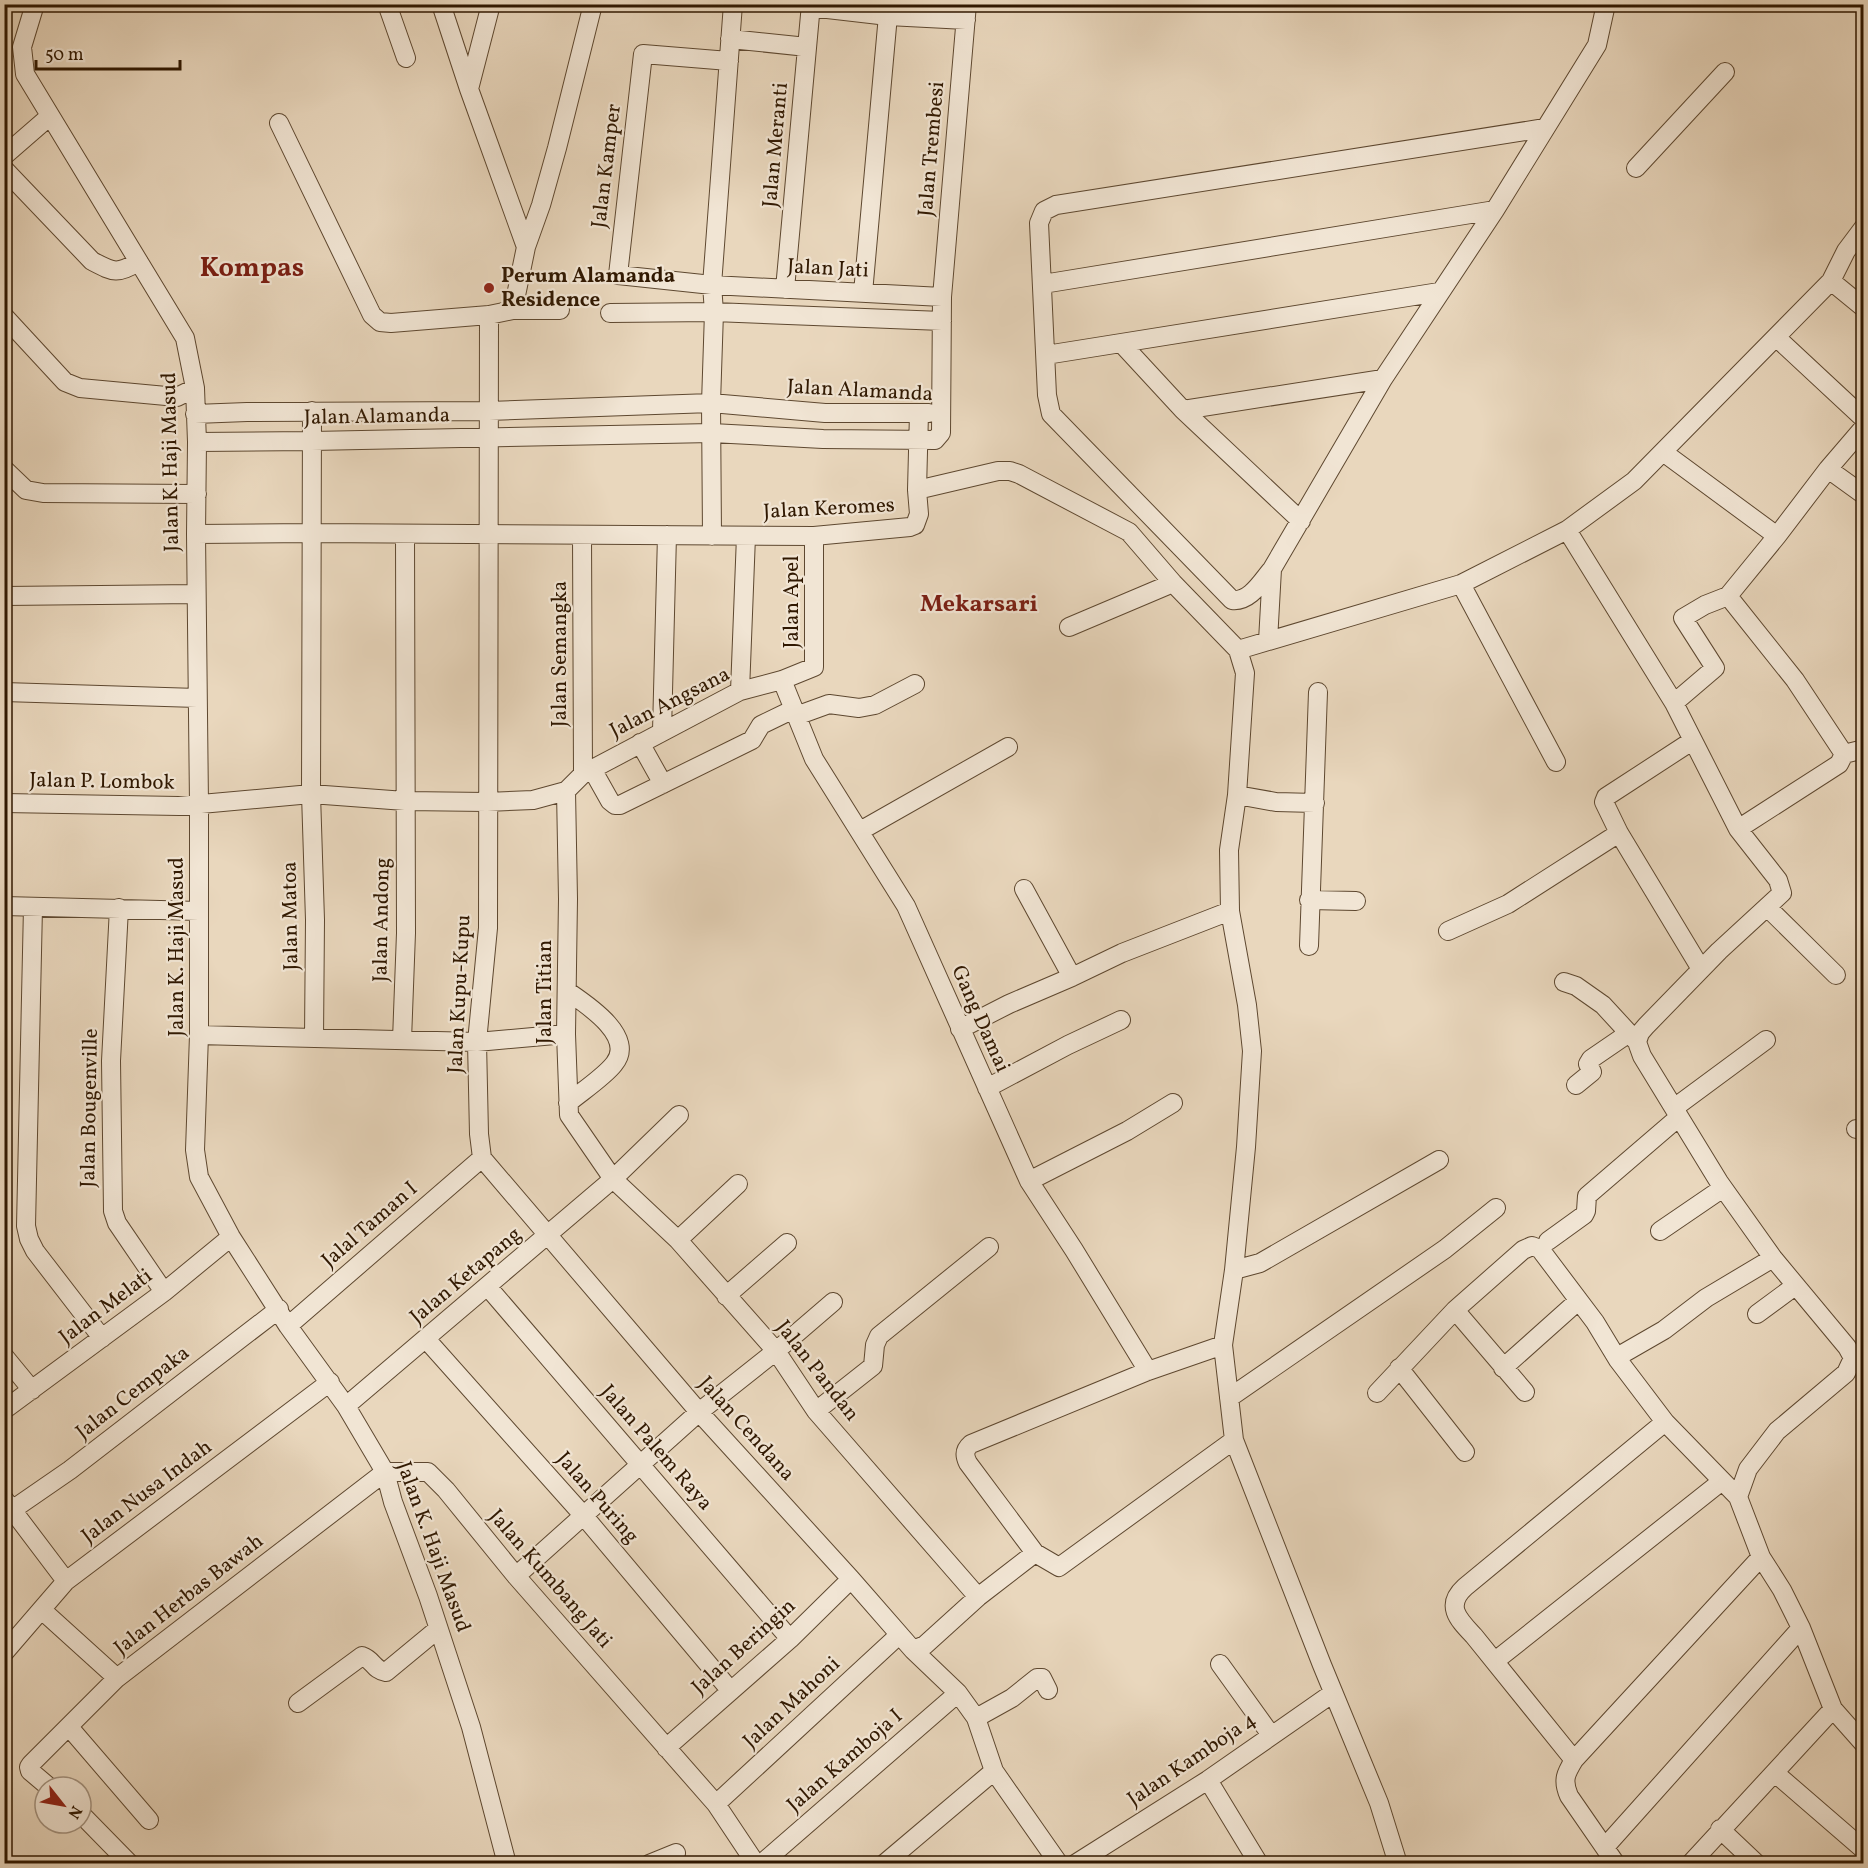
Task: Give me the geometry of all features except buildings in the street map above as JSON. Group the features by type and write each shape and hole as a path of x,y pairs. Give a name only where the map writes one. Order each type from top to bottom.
{"street":[{"name":"Jalan K. Haji Masud","path":"35,4 22,47 29,81 185,338 192,365 197,441 196,594 200,911 195,1150 199,1177 231,1237 288,1326 346,1406 385,1472 393,1502 428,1596 471,1727 507,1863"},
{"path":"387,4 406,58"},
{"path":"441,4 526,247"},
{"path":"469,89 490,4"},
{"path":"513,310 526,247 557,148 593,4"},
{"path":"712,536 711,403 714,312 711,285 733,4"},
{"path":"1545,128 1056,205 1044,211 1039,222 1047,355 1047,395 1051,414 1232,600 1239,601 1249,595 1272,569 1383,380 1495,210 1597,45 1606,4"},
{"path":"810,6 967,12"},
{"name":"Jalan Meranti","path":"785,289 810,6"},
{"path":"863,293 888,10"},
{"name":"Jalan Trembesi","path":"940,413 942,297 967,12"},
{"path":"730,39 807,47"},
{"name":"Jalan Kamper","path":"711,285 618,275 619,259 643,54 729,61"},
{"path":"1636,168 1725,72"},
{"path":"4,156 50,116"},
{"path":"279,123 372,315 380,322 489,315 513,310 560,310"},
{"path":"4,169 92,261 110,271 121,272 140,262"},
{"path":"1042,284 1495,210"},
{"path":"1238,650 1461,584 1567,530 1634,481 1831,281 1846,251 1863,227"},
{"path":"1831,281 1863,308"},
{"name":"Jalan Jati","path":"711,285 942,297"},
{"path":"1047,355 1439,292"},
{"path":"610,313 714,312 942,321"},
{"name":"Jalan Kupu-Kupu","path":"482,1158 479,1134 477,1042 488,928 489,315"},
{"path":"4,316 65,382 80,388 177,397 195,388"},
{"path":"1776,337 1863,419"},
{"path":"1122,344 1183,410 1301,521"},
{"path":"1183,410 1383,380"},
{"name":"Jalan Alamanda","path":"195,414 312,411 489,411 711,403 825,413 940,413 940,433 935,440 823,439 712,433 197,441"},
{"name":"Jalan Matoa","path":"312,411 311,794 315,920 314,1038"},
{"path":"823,439 825,413"},
{"path":"917,490 919,413"},
{"path":"1674,703 1715,668 1683,618 1705,605 1728,596 1863,427"},
{"path":"1663,452 1777,536"},
{"path":"4,469 26,490 43,493 197,494"},
{"path":"1828,469 1863,495"},
{"name":"Jalan Keromes","path":"196,534 814,536 895,529 915,525 919,514 917,490 998,471 1010,471 1129,531 1173,583"},
{"path":"1567,530 1674,703 1738,829 1778,880 1782,893 1701,969 1640,1033 1591,1059 1588,1064 1592,1071 1576,1085"},
{"name":"Jalan Andong","path":"402,1040 406,933 405,534"},
{"name":"Jalan Semangka","path":"582,535 588,771"},
{"path":"662,731 667,535"},
{"path":"740,691 747,536"},
{"name":"Jalan Apel","path":"814,536 814,667"},
{"path":"1268,641 1272,569"},
{"path":"1069,627 1173,583 1238,650 1245,674 1237,795 1229,850 1230,911 1247,1005 1251,1051 1246,1147 1234,1270 1223,1345 1234,1440 1379,1803 1398,1863"},
{"path":"1461,584 1556,762"},
{"path":"4,596 196,594"},
{"path":"1728,596 1795,680 1844,754"},
{"name":"Jalan Angsana","path":"567,791 588,771 740,691 782,680 814,667"},
{"name":"Gang Damai","path":"782,680 814,759 906,906 1029,1181 1148,1371"},
{"path":"588,771 610,801 615,805 620,805 752,740 761,725 795,712 829,704 860,708 875,705 915,684"},
{"path":"4,692 197,698"},
{"path":"1309,946 1318,692"},
{"path":"1692,741 1605,798 1604,802 1619,833 1701,969"},
{"path":"640,743 663,784"},
{"path":"860,831 1008,747"},
{"path":"1738,829 1839,764 1844,754 1863,749"},
{"name":"Jalan P. Lombok","path":"4,803 199,804 311,794 405,801 487,802 533,800 567,791"},
{"name":"Jalan Titian","path":"567,791 566,1035 569,1115 613,1179"},
{"path":"1237,795 1276,802 1315,803"},
{"path":"1448,931 1508,904 1619,833"},
{"path":"1024,889 1072,977"},
{"path":"1309,900 1356,901"},
{"path":"4,906 200,911"},
{"path":"33,907 26,1227 28,1239 35,1251 102,1338"},
{"path":"1767,907 1836,975"},
{"name":"Jalan Bougenville","path":"119,908 111,1061 112,1211 117,1223 164,1292"},
{"path":"960,1029 1009,1004 1122,953 1230,911"},
{"path":"1564,982 1576,986 1603,1005 1633,1038 1723,1188 1773,1258 1847,1347 1857,1367 1846,1373 1777,1431 1748,1469 1738,1497"},
{"path":"567,991 596,1012 615,1032 620,1044 620,1054 615,1064 568,1103"},
{"path":"987,1088 1058,1049 1121,1020"},
{"path":"199,1035 477,1042 566,1035"},
{"path":"1548,1241 1584,1215 1587,1196 1677,1112 1766,1040"},
{"path":"1029,1181 1126,1131 1173,1103"},
{"name":"Jalan Ketapang","path":"346,1406 548,1236 613,1179 680,1115"},
{"path":"482,1158 548,1236"},
{"name":"Jalal Taman I","path":"288,1326 482,1158"},
{"path":"1234,1270 1260,1263 1439,1160"},
{"name":"Jalan Pandan","path":"613,1179 678,1240 776,1351 816,1411 978,1597"},
{"path":"678,1240 738,1184"},
{"path":"1660,1231 1723,1188"},
{"path":"1229,1398 1445,1249 1496,1208"},
{"name":"Jalan Cendana","path":"548,1236 699,1412 899,1635 958,1694 976,1718 994,1771 1059,1863"},
{"name":"Jalan Melati","path":"4,1410 164,1292 231,1237"},
{"path":"726,1296 787,1243"},
{"path":"1377,1394 1455,1310 1522,1250 1532,1246 1540,1249 1595,1322 1618,1360 1665,1422 1738,1497 1761,1557 1782,1590 1801,1628 1833,1709 1863,1744"},
{"path":"816,1411 873,1366 875,1345 879,1335 989,1247"},
{"path":"1623,1353 1664,1330 1706,1298 1773,1258"},
{"name":"Jalan Palem Raya","path":"488,1286 790,1639"},
{"path":"1757,1314 1795,1286"},
{"path":"1503,1368 1578,1301"},
{"path":"516,1576 699,1412 833,1302"},
{"name":"Jalan Cempaka","path":"7,1509 70,1470 279,1309"},
{"path":"1455,1310 1525,1392"},
{"name":"Jalan Puring","path":"426,1339 583,1515 730,1690"},
{"path":"1223,1345 1148,1371 971,1444 966,1448 965,1454 968,1463 1035,1553 1061,1567 1234,1440"},
{"path":"4,1356 32,1390"},
{"path":"1399,1368 1465,1452"},
{"name":"Jalan Nusa Indah","path":"4,1653 43,1611 66,1581 330,1382"},
{"path":"1574,1760 1459,1620 1454,1604 1460,1591 1665,1422"},
{"name":"Jalan Kumbang Jati","path":"385,1472 428,1472 446,1490 516,1576 717,1804 759,1863"},
{"name":"Jalan Herbas Bawah","path":"35,1775 30,1771 30,1765 117,1678 385,1472"},
{"path":"1495,1661 1722,1481"},
{"path":"7,1509 66,1581"},
{"path":"913,1650 925,1646 978,1597 1035,1553"},
{"path":"1616,1863 1569,1796 1564,1786 1565,1775 1574,1760 1761,1557"},
{"name":"Jalan Beringin","path":"666,1748 790,1639 850,1579"},
{"path":"43,1611 117,1678"},
{"path":"1605,1847 1801,1628"},
{"path":"298,1703 362,1656 368,1658 378,1671 386,1672 438,1629"},
{"name":"Jalan Mahoni","path":"717,1804 899,1635"},
{"path":"1220,1664 1271,1735"},
{"path":"976,1718 1012,1698 1037,1678 1042,1678 1048,1690"},
{"name":"Jalan Kamboja 4","path":"1075,1863 1208,1780 1334,1693"},
{"name":"Jalan Kamboja I","path":"759,1863 958,1694"},
{"path":"1690,1863 1833,1709"},
{"path":"69,1727 149,1820"},
{"path":"884,1863 994,1771"},
{"path":"1775,1773 1863,1850"},
{"path":"1208,1780 1259,1863"},
{"path":"93,1826 130,1863"},
{"path":"1720,1829 1757,1863"},
{"path":"649,1863 676,1853"}],"place":[{"name":"Perum Alamanda Residence","path":"489,288"}],"district":[{"name":"Kompas","path":"252,269"},
{"name":"Mekarsari","path":"979,605"}]}
